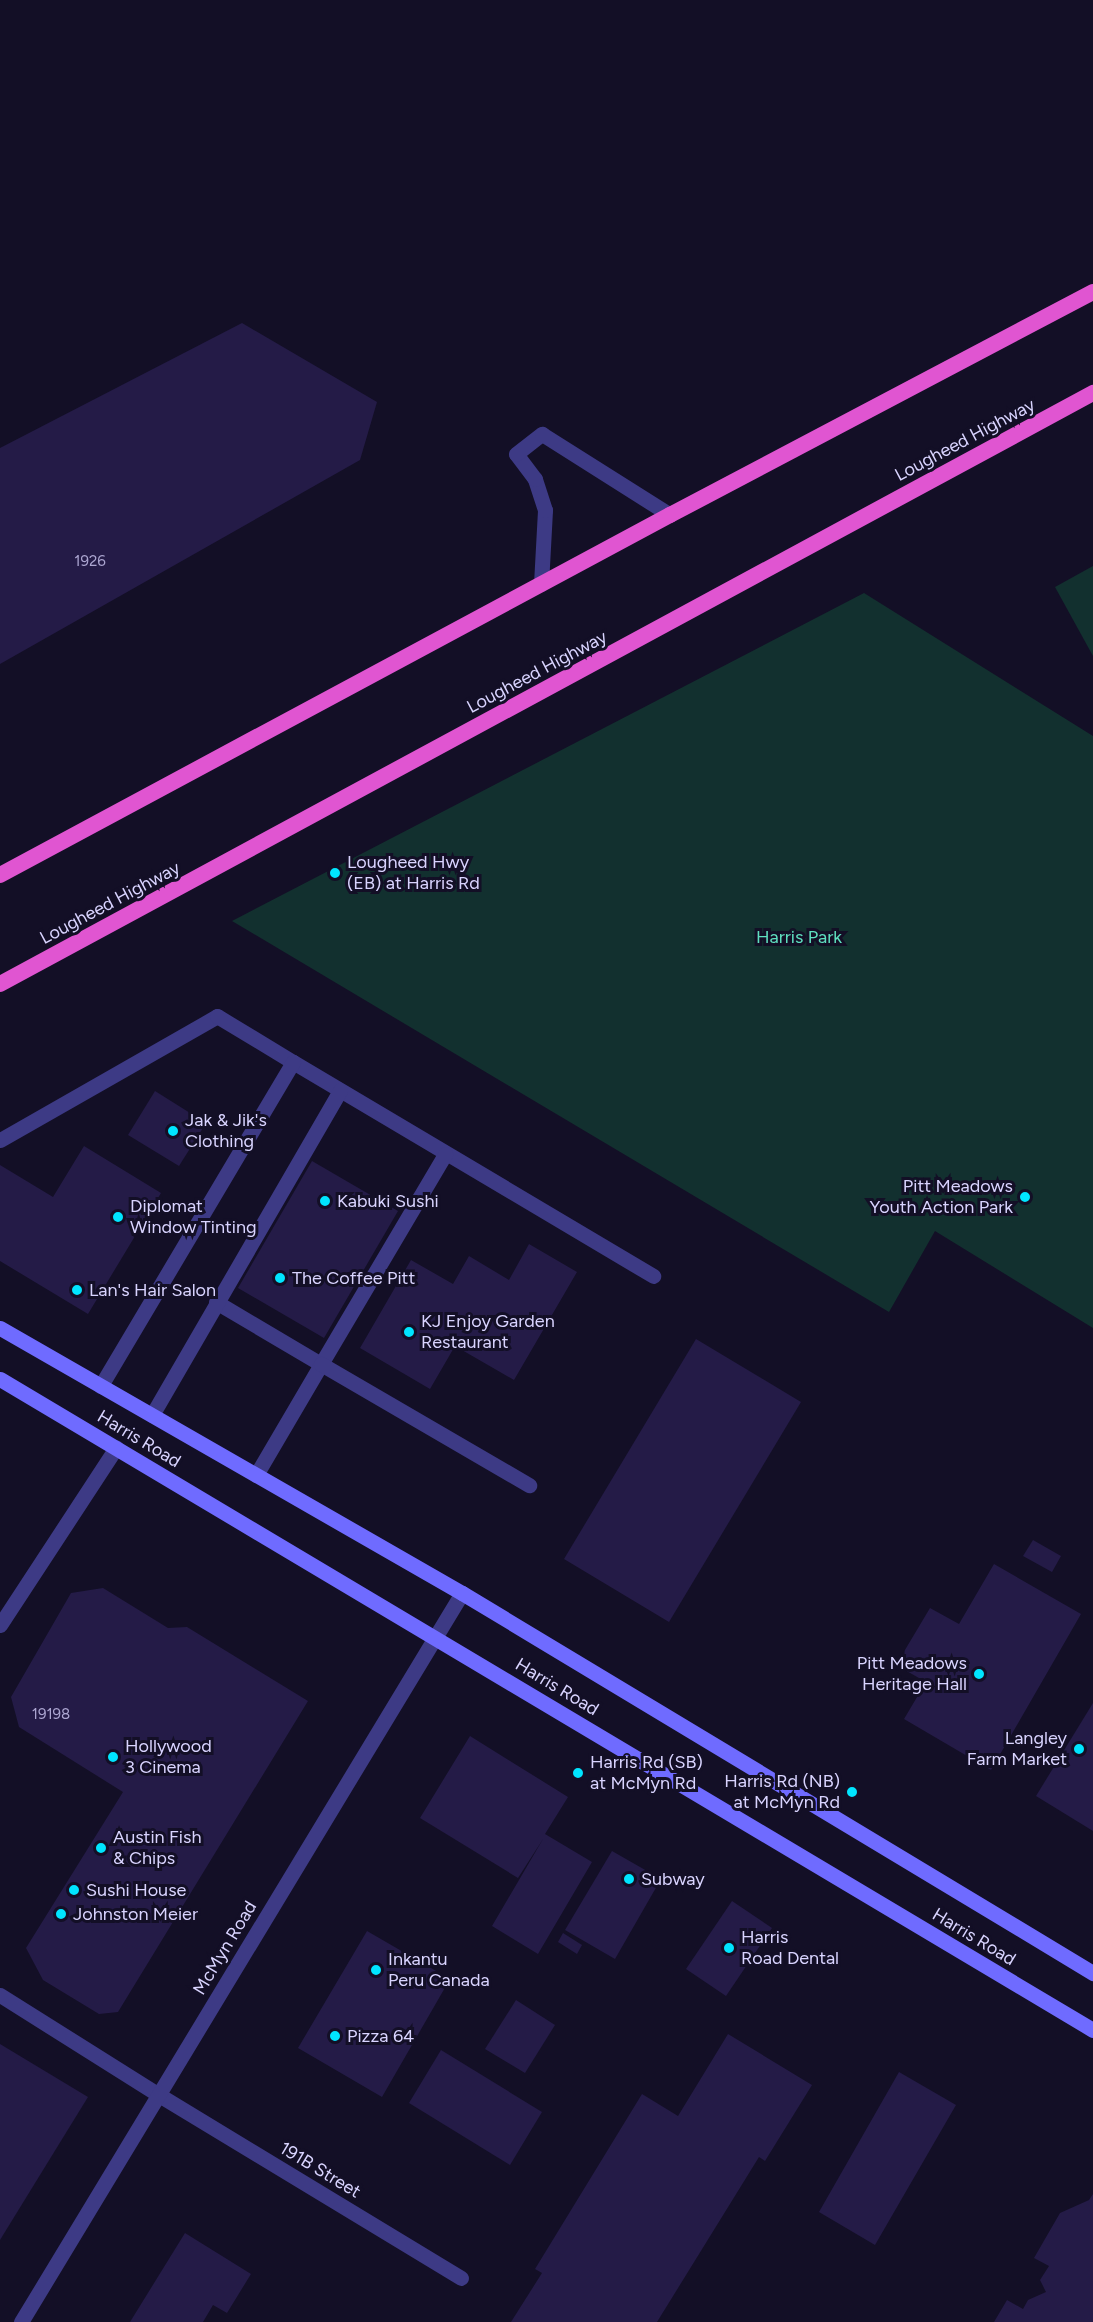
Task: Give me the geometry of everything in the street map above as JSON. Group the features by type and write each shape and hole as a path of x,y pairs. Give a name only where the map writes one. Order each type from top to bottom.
{"highway":[{"path":"0,875 670,514 1093,292"},
{"name":"Lougheed Highway","path":"0,984 1093,393"}],"main road":[{"name":"Harris Road","path":"0,1328 462,1593 1093,1973"},
{"name":"Harris Road","path":"0,1379 1093,2030"}],"street":[{"path":"541,584 545,510 535,479 516,454 542,434 670,514"},
{"path":"0,1140 217,1016 653,1276"},
{"path":"101,1386 293,1062"},
{"path":"152,1415 340,1091"},
{"path":"256,1475 445,1154"},
{"path":"216,1302 529,1485"},
{"path":"0,1625 116,1448"},
{"name":"McMyn Road","path":"21,2322 462,1593"},
{"name":"191B Street","path":"0,1995 159,2095 461,2278"}],"green space":[{"path":"1093,566 1093,656 1055,587"},
{"name":"Harris Park","path":"864,593 1093,736 1093,1328 935,1231 889,1312 232,921"}],"building":[{"path":"242,323 377,402 360,460 0,664 0,448"},
{"path":"155,1091 206,1123 179,1166 128,1135"},
{"path":"84,1146 161,1193 88,1314 0,1261 0,1165 53,1197"},
{"path":"312,1161 398,1211 324,1338 238,1288"},
{"path":"529,1244 577,1272 514,1380 455,1346 430,1389 360,1348 411,1260 453,1284 469,1256 509,1280"},
{"path":"696,1339 801,1402 669,1622 564,1559"},
{"path":"1033,1540 1061,1556 1052,1572 1023,1556"},
{"name":"Pitt Meadows Heritage Hall","path":"994,1564 1081,1614 991,1770 904,1719 926,1682 896,1665 930,1608 959,1624"},
{"path":"103,1588 168,1628 187,1627 308,1701 118,2012 99,2014 43,1980 26,1948 123,1792 19,1727 11,1697 71,1593"},
{"name":"Langley Farm Market","path":"1093,1703 1093,1831 1036,1796"},
{"path":"470,1736 568,1797 545,1834 592,1862 538,1954 492,1926 543,1839 518,1878 420,1818"},
{"path":"612,1851 661,1879 615,1959 565,1930"},
{"name":"Harris Road Dental","path":"732,1901 772,1928 726,1996 686,1969"},
{"path":"367,1931 450,1979 382,2097 298,2048"},
{"path":"563,1933 582,1945 577,1954 558,1942"},
{"path":"516,2000 555,2025 525,2073 485,2049"},
{"path":"728,2034 812,2085 765,2161 759,2157 657,2322 511,2322 542,2273 535,2269 642,2094 678,2116"},
{"path":"0,2044 88,2097 0,2240"},
{"path":"441,2050 542,2112 510,2165 409,2103"},
{"path":"899,2072 956,2105 875,2245 819,2212"},
{"path":"1093,2194 1093,2322 994,2322 1007,2300 1023,2309 1028,2300 1046,2292 1040,2280 1049,2266 1034,2258 1060,2213 1089,2200"},
{"path":"185,2233 251,2274 227,2313 213,2305 203,2322 130,2322"}],"place":[{"name":"Lougheed Hwy (EB) at Harris Rd","path":"335,873"},
{"name":"Jak & Jik's Clothing","path":"173,1131"},
{"name":"Pitt Meadows Youth Action Park","path":"1025,1197"},
{"name":"Kabuki Sushi","path":"325,1201"},
{"name":"Diplomat Window Tinting","path":"118,1217"},
{"name":"The Coffee Pitt","path":"280,1278"},
{"name":"Lan's Hair Salon","path":"77,1290"},
{"name":"KJ Enjoy Garden Restaurant","path":"409,1332"},
{"name":"Pitt Meadows Heritage Hall","path":"979,1674"},
{"name":"Langley Farm Market","path":"1079,1749"},
{"name":"Hollywood 3 Cinema","path":"113,1757"},
{"name":"Harris Rd (SB) at McMyn Rd","path":"578,1773"},
{"name":"Harris Rd (NB) at McMyn Rd","path":"852,1792"},
{"name":"Austin Fish & Chips","path":"101,1848"},
{"name":"Subway","path":"629,1879"},
{"name":"Sushi House","path":"74,1890"},
{"name":"Johnston Meier","path":"61,1914"},
{"name":"Harris Road Dental","path":"729,1948"},
{"name":"Inkantu Peru Canada","path":"376,1970"},
{"name":"Pizza 64","path":"335,2036"}]}
